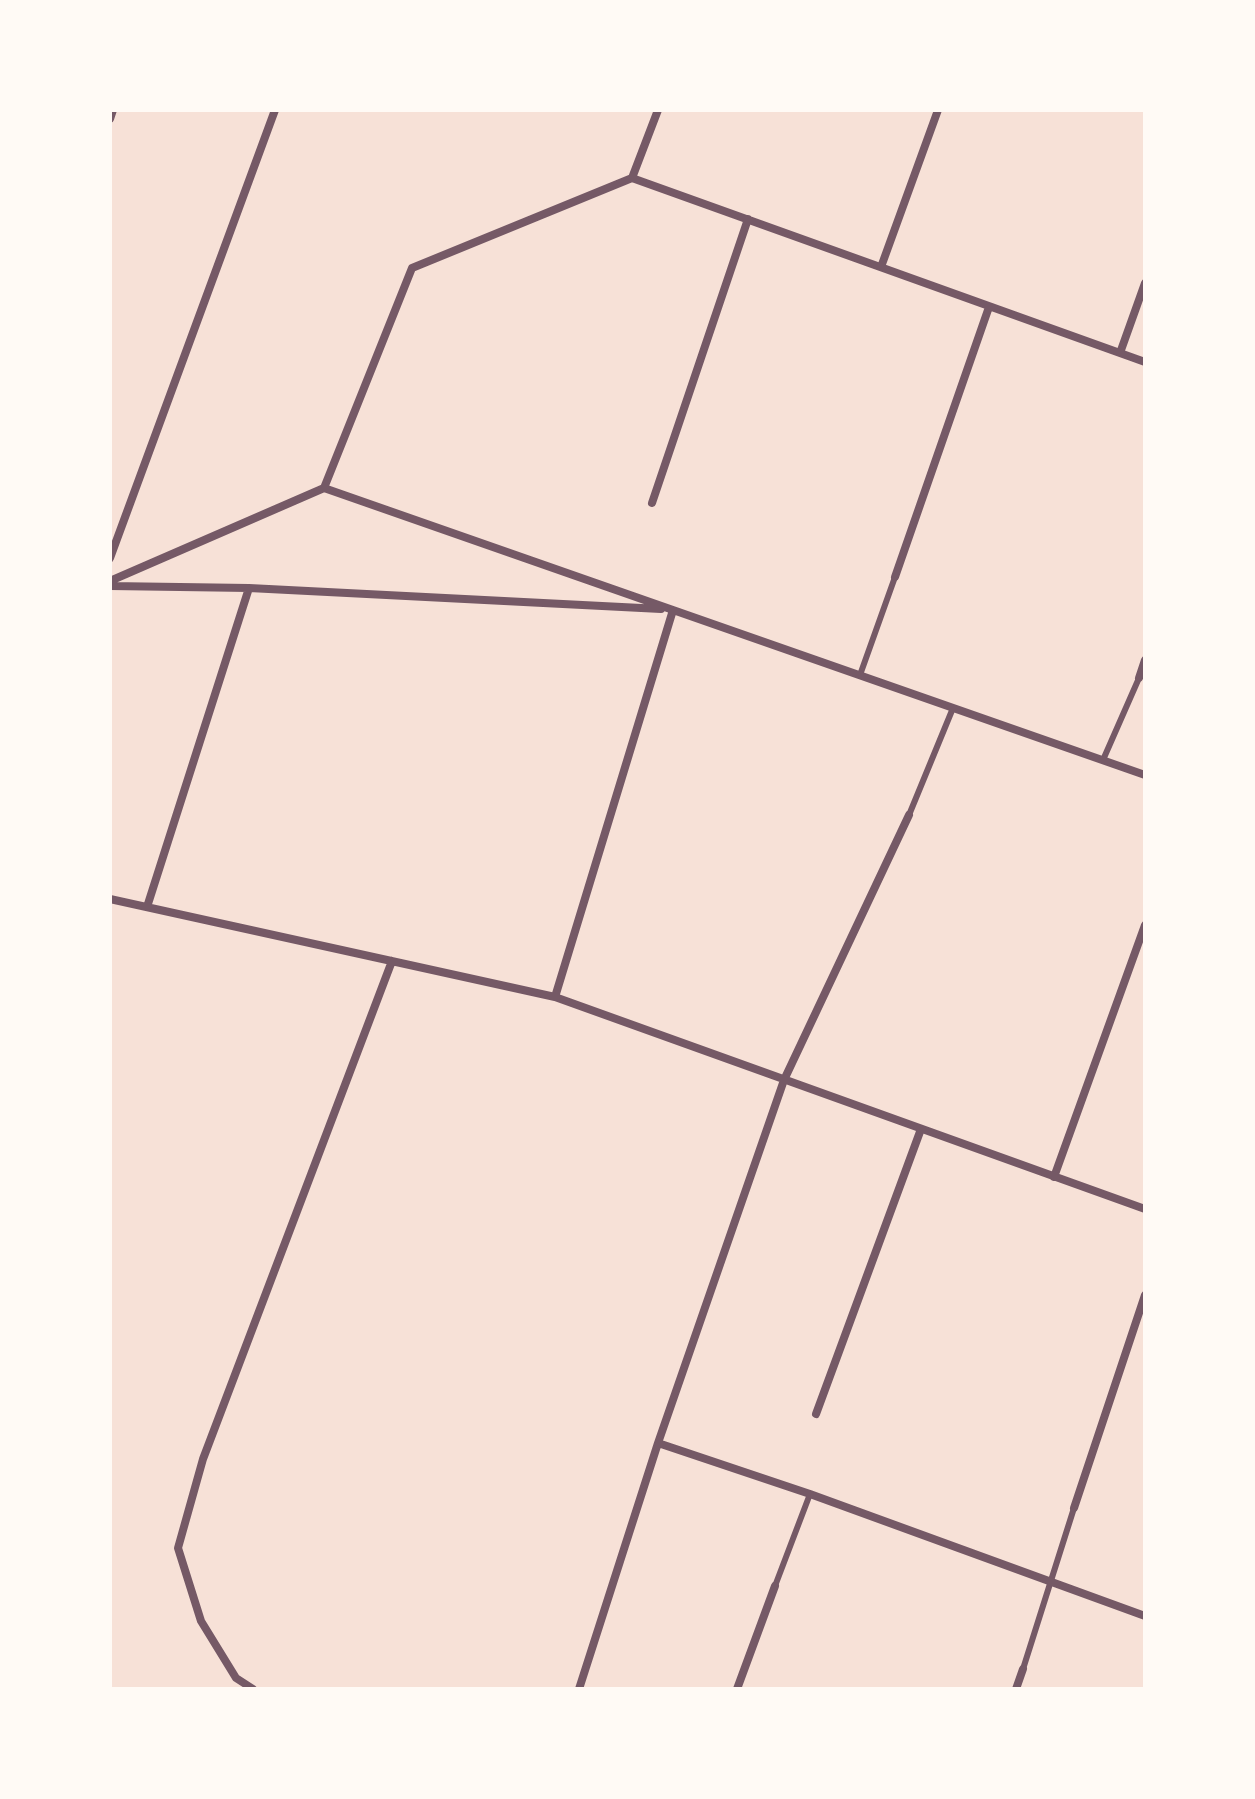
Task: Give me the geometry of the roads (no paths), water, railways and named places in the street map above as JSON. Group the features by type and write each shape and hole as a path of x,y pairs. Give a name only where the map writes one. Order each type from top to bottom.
{"street":[{"path":"110,119 113,110"},
{"path":"110,558 275,110"},
{"path":"632,178 658,110"},
{"path":"881,267 938,110"},
{"path":"324,488 412,268 632,178 1145,362"},
{"path":"652,503 748,219"},
{"path":"1120,353 1145,283"},
{"path":"895,577 989,307"},
{"path":"110,584 324,488 1145,775"},
{"path":"110,584 249,588 673,610"},
{"path":"147,907 249,588"},
{"path":"555,997 673,610"},
{"path":"1139,678 1145,660"},
{"path":"579,1689 658,1443 784,1080 909,815"},
{"path":"110,899 555,997 1145,1209"},
{"path":"1054,1177 1145,925"},
{"path":"253,1689 236,1678 201,1621 178,1548 203,1459 392,961"},
{"path":"816,1414 921,1129"},
{"path":"1074,1508 1145,1295"},
{"path":"658,1443 810,1494 1145,1616"},
{"path":"737,1689 775,1586"},
{"path":"1016,1689 1023,1669"}],"lane":[{"path":"860,675 895,577"},
{"path":"1103,760 1139,678"},
{"path":"909,815 953,708"},
{"path":"775,1586 810,1494"},
{"path":"1023,1669 1074,1508"}]}
